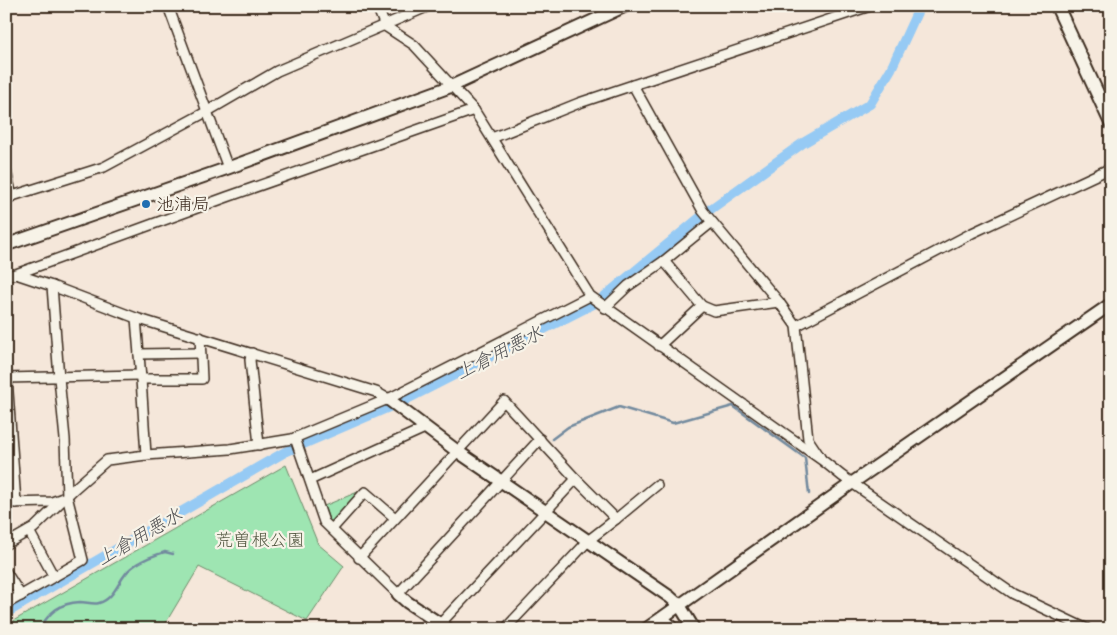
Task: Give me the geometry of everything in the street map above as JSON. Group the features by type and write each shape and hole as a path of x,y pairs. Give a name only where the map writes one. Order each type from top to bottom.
{"main road":[{"path":"1057,6 1111,123"}],"street":[{"path":"168,6 228,168"},
{"path":"377,6 386,26 414,45 474,110 590,296 852,483 1013,594 1087,629"},
{"path":"6,170 9,198 104,167 277,71 429,6"},
{"path":"6,245 228,168 452,86 625,6"},
{"path":"492,138 579,103 870,6"},
{"path":"633,85 708,217 780,302 796,326 808,439 822,460"},
{"path":"6,276 474,110"},
{"path":"796,326 972,233 1111,168"},
{"path":"603,306 664,261 708,217"},
{"path":"664,261 702,306 714,310 780,302"},
{"path":"16,274 136,318 376,392 457,451 670,597 680,606 694,629"},
{"path":"6,604 83,560 67,496 65,439 52,286"},
{"path":"6,544 34,528 107,460 146,455 230,449 296,438 388,399 590,296"},
{"path":"646,629 852,483 1111,304"},
{"path":"659,346 702,306"},
{"path":"136,318 146,455"},
{"path":"16,503 6,378 141,377 202,379 200,337"},
{"path":"139,354 200,353"},
{"path":"252,353 250,360 259,445"},
{"path":"360,558 504,401 616,519"},
{"path":"310,480 425,428"},
{"path":"296,438 324,522 407,602 444,626 576,479"},
{"path":"398,594 540,439"},
{"path":"504,629 589,540 657,485"},
{"path":"332,529 364,492 395,518"},
{"path":"6,503 52,502 67,496"},
{"path":"29,531 54,577"},
{"path":"6,572 21,596"},
{"path":"664,617 677,629"}],"green space":[{"name":"荒曽根公園","path":"286,465 318,544 344,566 307,621 199,567 162,629 6,629 6,625"},
{"path":"360,491 333,525 324,506"}],"waterway":[{"name":"上倉用悪水","path":"6,613 285,452 403,401 599,301 708,211 803,143 870,104 891,69 920,6"},
{"path":"552,439 568,427 619,407 673,423 733,406 805,458 809,494"},
{"path":"39,629 51,613 61,606 80,602 95,604 104,601 113,593 126,573 138,563 165,552 173,554"}],"place":[{"name":"池浦局","path":"146,204"}]}
